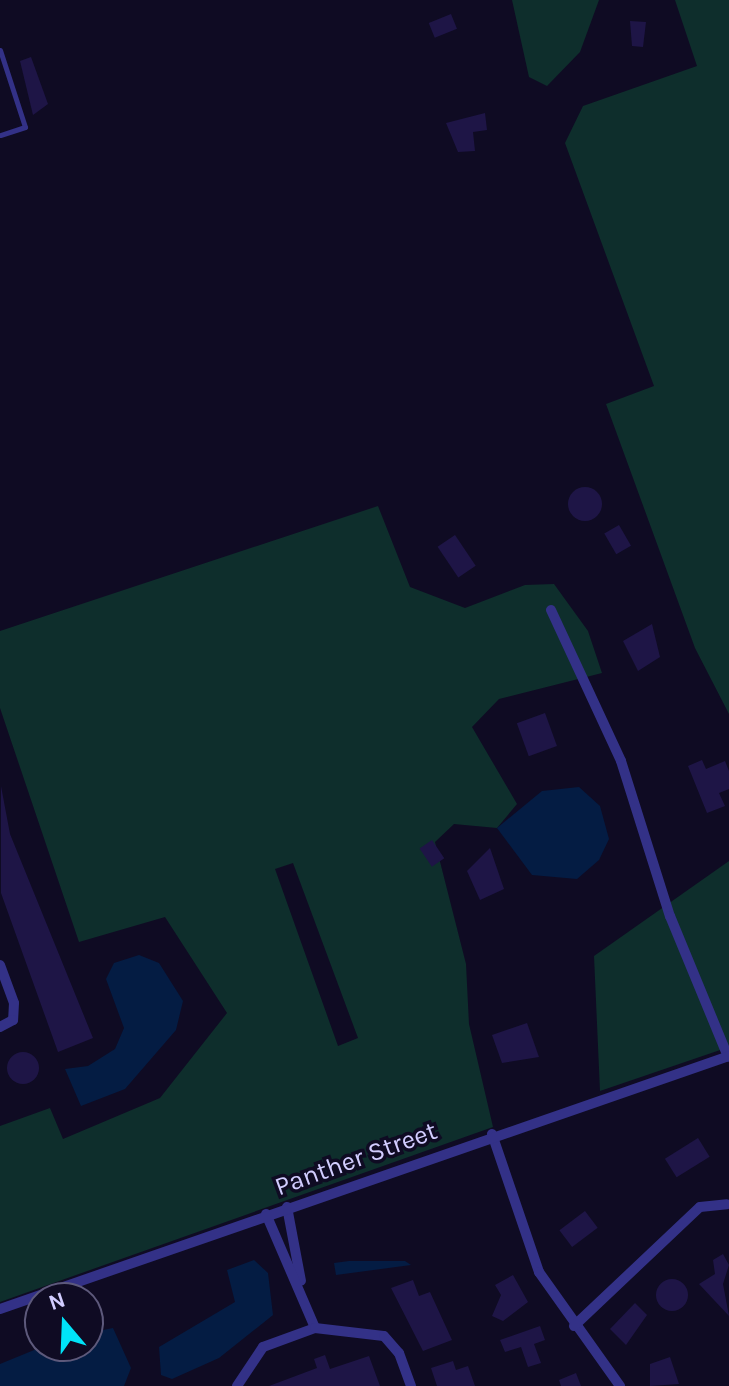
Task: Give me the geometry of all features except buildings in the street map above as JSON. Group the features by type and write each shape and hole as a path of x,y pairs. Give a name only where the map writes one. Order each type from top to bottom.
{"street":[{"path":"551,610 621,761 670,916 729,1056"},
{"path":"0,965 14,1003 13,1020 0,1027"},
{"name":"Panther Street","path":"0,1309 492,1134 729,1056"},
{"path":"492,1134 539,1272 574,1326 620,1386"},
{"path":"574,1326 700,1207 727,1204"},
{"path":"287,1207 299,1248 301,1283"},
{"path":"266,1214 283,1253 301,1283 315,1328"},
{"path":"283,1253 299,1248"},
{"path":"237,1386 263,1347 315,1328 384,1336 399,1353 411,1386"}],"lane":[{"path":"0,50 25,127 0,135"}],"green space":[{"path":"512,0 599,0 580,52 547,86 529,77"},
{"path":"675,0 729,0 729,714 695,648 606,404 654,386 565,143 583,106 697,66"},
{"path":"378,506 410,587 465,608 525,585 554,584 588,631 602,673 499,699 472,727 517,804 497,828 454,824 435,842 466,964 469,1024 493,1127 56,1282 24,1282 24,1293 0,1302 0,1126 50,1108 63,1139 160,1098 227,1013 165,917 79,942 0,708 0,631","holes":["293,863 358,1038 338,1046 275,869"]},
{"path":"729,861 729,1047 600,1091 594,956"}],"water":[{"path":"579,787 600,806 609,839 599,860 577,879 532,875 497,828 542,791"},
{"path":"139,955 159,963 183,1001 176,1030 125,1089 81,1106 65,1069 88,1066 115,1049 124,1028 106,979 114,963"},
{"path":"254,1260 268,1273 273,1315 219,1358 172,1379 161,1375 159,1347 235,1302 227,1270"},
{"path":"405,1261 411,1265 336,1275 334,1263"},
{"path":"113,1328 131,1368 124,1386 0,1386 0,1364 24,1354 24,1362 104,1362 104,1330"}]}
